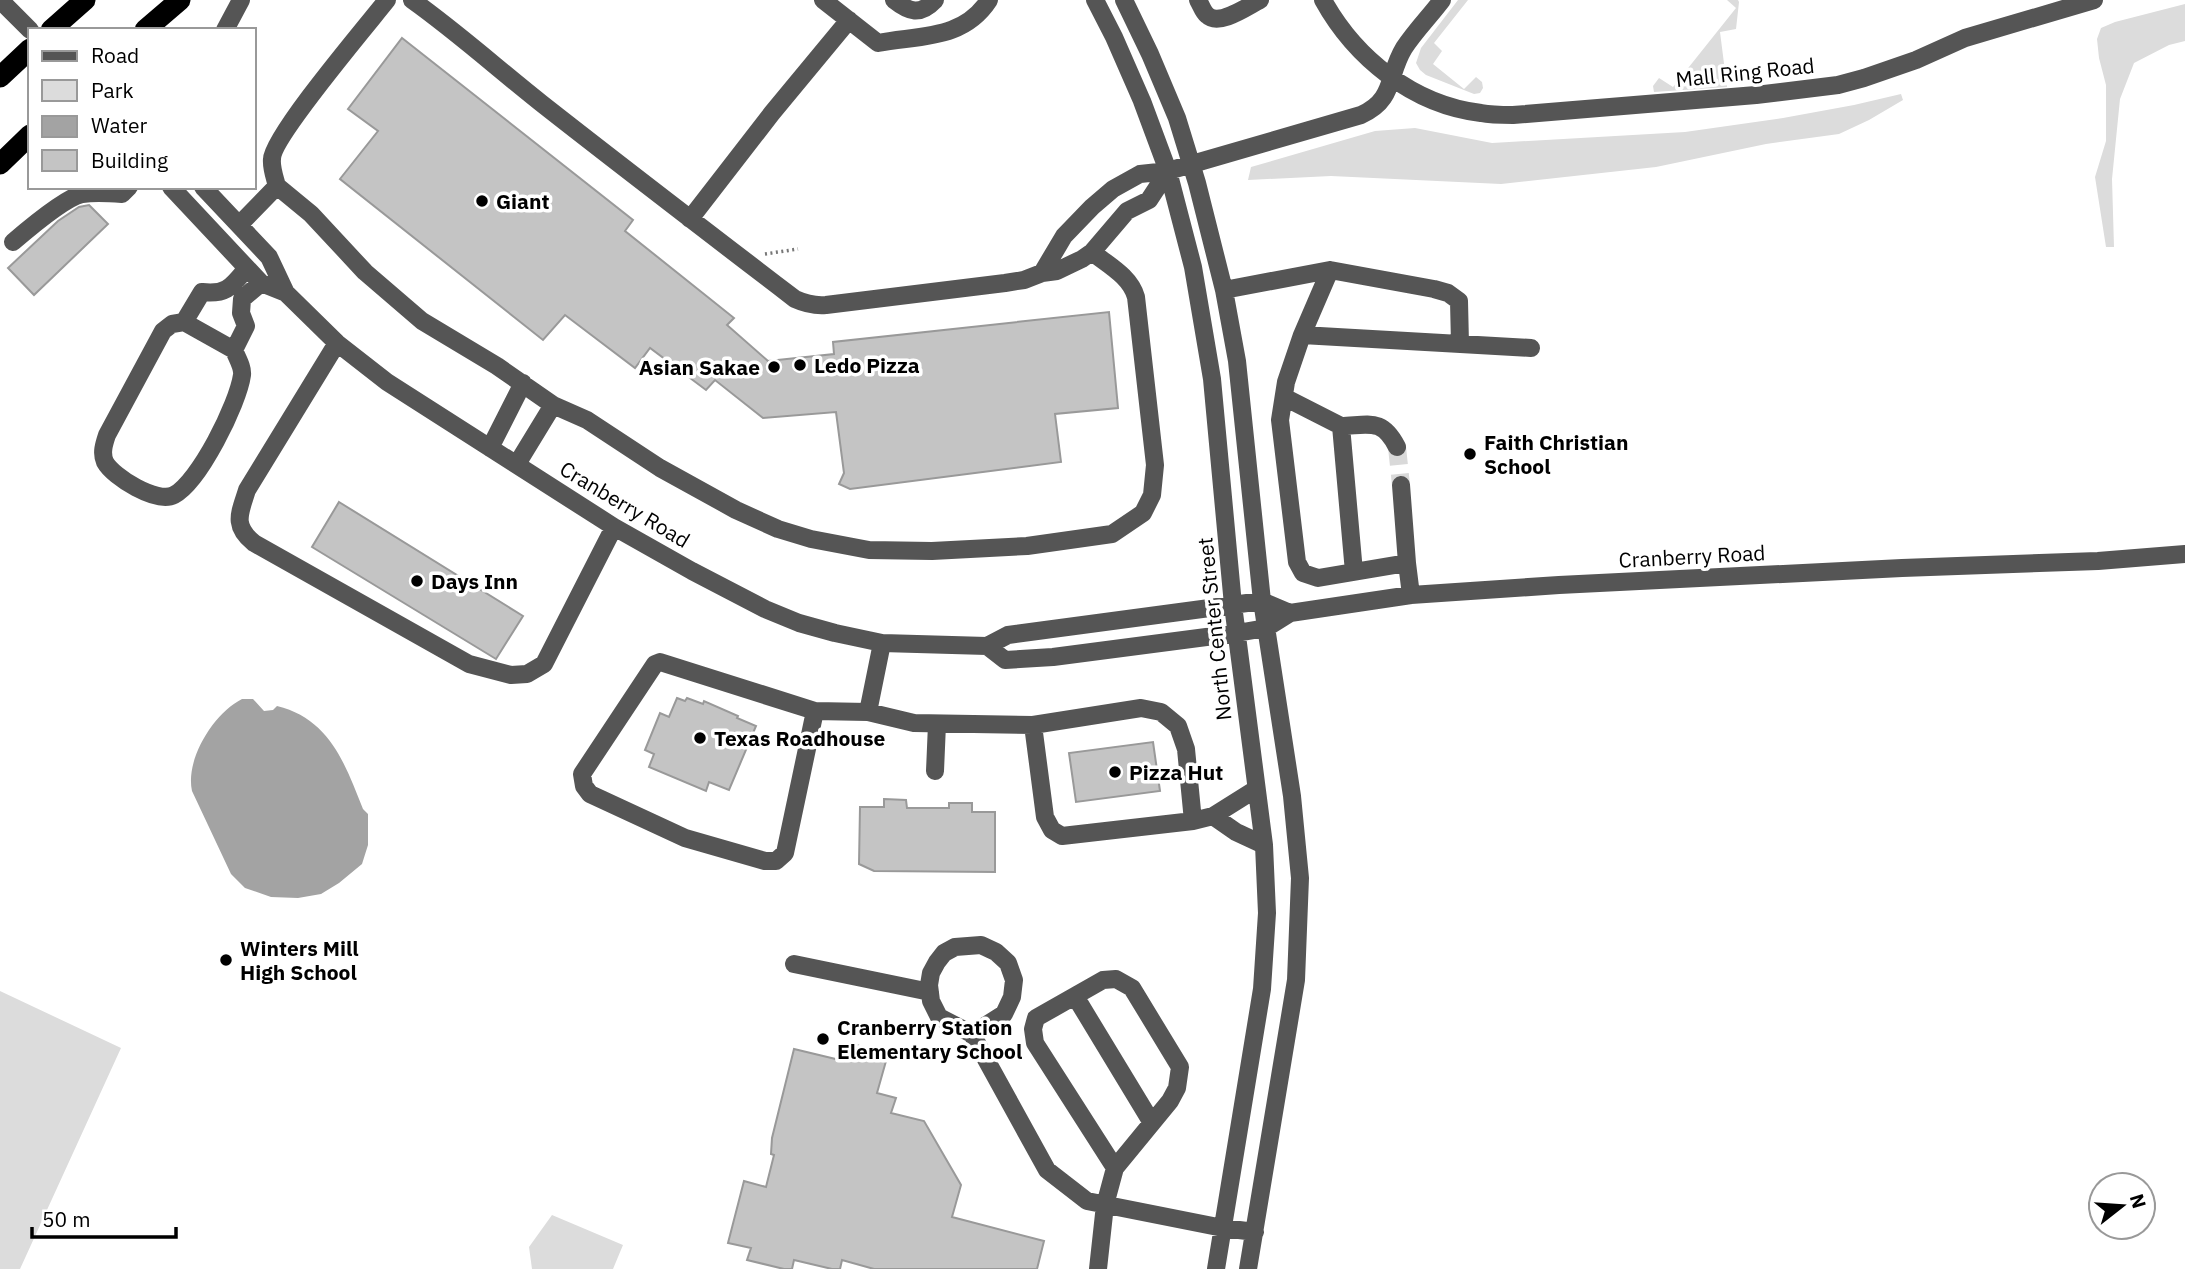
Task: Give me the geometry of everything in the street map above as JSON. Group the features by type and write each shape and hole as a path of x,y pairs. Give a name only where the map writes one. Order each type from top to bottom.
{"highway":[{"path":"53,28 85,0"},
{"path":"147,28 180,0"},
{"path":"0,77 28,51"},
{"path":"0,164 28,137"}],"street":[{"path":"1,0 28,28"},
{"path":"226,28 241,0"},
{"path":"387,0 281,138 271,158 277,186 311,214 365,272 422,321 523,383 553,405 587,420 660,468 736,510 778,529 869,551 932,551 1027,546 1112,534 1143,513 1149,505 1155,481 1155,465 1136,297 1133,286 1091,252"},
{"path":"412,0 795,299 815,306 1005,283 1024,280 1042,272 1057,271 1091,252 1127,211 1149,200 1168,171"},
{"path":"823,0 878,43 951,32 976,15 989,0"},
{"path":"894,0 909,11 920,10 935,0"},
{"name":"North Center Street","path":"1095,0 1128,68 1168,171 1193,267 1212,379 1233,605 1264,845 1267,913 1262,989 1216,1269"},
{"path":"1124,0 1177,118 1224,290 1237,360 1262,601 1292,796 1300,878 1296,980 1248,1269"},
{"path":"1198,0 1206,15 1214,19 1226,17 1260,0"},
{"name":"Mall Ring Road","path":"1322,0 1345,36 1393,79 1433,100 1456,108 1513,115 1812,89 1864,78 1916,61 1965,38 2094,0"},
{"path":"1042,272 1064,236 1092,207 1114,189 1140,174 1168,171 1373,110 1382,102 1404,48 1442,0"},
{"path":"691,219 772,113 849,20"},
{"path":"239,225 277,186"},
{"path":"13,242 42,218 79,195 107,192 122,194 127,189"},
{"name":"Cranberry Road","path":"173,189 261,283 286,293"},
{"name":"Cranberry Road","path":"205,189 269,257 286,293 337,343 387,382 614,527 765,609 799,623 882,643 987,646 1009,635 1262,601"},
{"path":"184,321 234,350 242,372 236,398 216,442 184,487 165,498 155,496 116,476 105,461 103,449 107,435 163,331 172,324 184,321 202,292 215,293 229,289 247,268"},
{"path":"1224,290 1330,270 1434,289 1448,293 1459,301 1460,344"},
{"path":"1330,270 1302,335 1286,382 1280,420 1297,562 1303,573 1318,578 1407,563"},
{"path":"234,350 246,326 241,313 242,299 261,283"},
{"path":"1302,335 1531,348"},
{"path":"337,343 247,490 239,517 240,527 254,542 469,664 511,675 527,674 544,664 614,527"},
{"path":"490,448 523,383"},
{"path":"1284,397 1341,426 1377,425 1389,432 1397,447"},
{"path":"517,464 553,405"},
{"path":"1341,426 1354,572"},
{"path":"1401,485 1410,595"},
{"name":"Cranberry Road","path":"987,646 1005,660 1053,657 1266,628 1290,613 1410,595 1902,568 2098,561 2185,554"},
{"path":"1262,601 1290,613"},
{"path":"868,712 882,643"},
{"path":"815,711 785,853 776,861 765,862 685,838 590,794 584,786 582,774 655,664 660,662 815,711 868,712 914,723 1033,725 1141,708 1161,712 1178,726 1186,749 1193,821"},
{"path":"935,771 937,724"},
{"path":"1033,725 1045,817 1052,830 1062,836 1193,821 1213,816 1255,789"},
{"path":"1213,816 1236,832 1264,845"},
{"path":"972,1034 1004,1014 1012,997 1014,980 1008,963 996,952 981,945 955,947 944,953 931,973 931,1001 939,1017 972,1034 1046,1170 1087,1201 1255,1232"},
{"path":"794,964 930,992"},
{"path":"1098,1269 1105,1205 1115,1168 1170,1101 1177,1088 1180,1067 1132,988 1116,979 1103,980 1037,1018 1032,1030 1035,1043 1115,1168"},
{"path":"1075,996 1152,1123"}],"path":[{"path":"772,253 798,249"}],"green space":[{"path":"1458,0 1468,0 1434,43 1442,51 1433,64 1464,89 1476,77 1482,82 1480,93 1474,94 1426,75 1416,63 1421,48"},
{"path":"1727,0 1739,2 1736,29 1720,32 1727,87 1654,92 1653,86 1659,78 1673,87 1736,8"},
{"path":"2185,4 2185,41 2169,45 2134,63 2120,99 2112,179 2114,247 2106,247 2095,177 2106,141 2106,85 2097,39 2101,28 2115,22"},
{"path":"1901,94 1903,100 1839,134 1766,144 1656,167 1501,184 1331,176 1248,180 1251,167 1375,131 1415,128 1492,143 1685,132 1783,118"},
{"path":"0,991 121,1048 20,1269 0,1269"},
{"path":"552,1215 623,1245 613,1269 532,1269 529,1247"}],"water":[{"path":"242,699 253,699 264,711 273,710 277,706 295,712 323,732 342,760 363,809 368,814 368,845 362,864 321,894 298,898 271,897 245,888 231,874 192,791 193,765 204,738 221,715"}],"building":[{"path":"402,38 633,220 625,231 734,318 727,325 768,361 834,354 833,342 1109,312 1118,408 1055,414 1061,462 850,489 839,484 844,473 836,412 763,418 715,380 706,390 650,348 635,368 565,315 543,340 340,179 378,131 348,109"},
{"path":"89,205 108,224 34,295 8,268 58,221 79,207"},
{"name":"Days Inn","path":"339,502 523,616 496,659 312,547"},
{"name":"Texas Roadhouse","path":"677,698 685,701 687,698 703,704 704,701 756,726 729,790 709,782 706,791 649,767 654,754 645,750 660,713 669,717"},
{"name":"Pizza Hut","path":"1153,742 1160,791 1076,802 1069,753"},
{"path":"884,799 906,800 907,808 949,808 949,803 972,803 972,812 995,812 995,872 874,871 859,864 860,807 884,807"},
{"path":"849,1043 888,1054 877,1093 896,1098 891,1113 924,1121 961,1185 952,1217 1044,1241 1037,1269 874,1269 842,1260 840,1269 832,1269 794,1260 792,1269 784,1269 747,1260 751,1248 728,1243 744,1181 766,1187 774,1155 771,1154 772,1138 794,1049 844,1061"}],"tunnel":[{"path":"1397,447 1401,485"}],"place":[{"name":"Giant","path":"482,201"},
{"name":"Ledo Pizza","path":"800,365"},
{"name":"Asian Sakae","path":"774,367"},
{"name":"Faith Christian School","path":"1470,454"},
{"name":"Days Inn","path":"417,581"},
{"name":"Texas Roadhouse","path":"700,738"},
{"name":"Pizza Hut","path":"1115,772"},
{"name":"Winters Mill High School","path":"226,960"},
{"name":"Cranberry Station Elementary School","path":"823,1039"}]}
